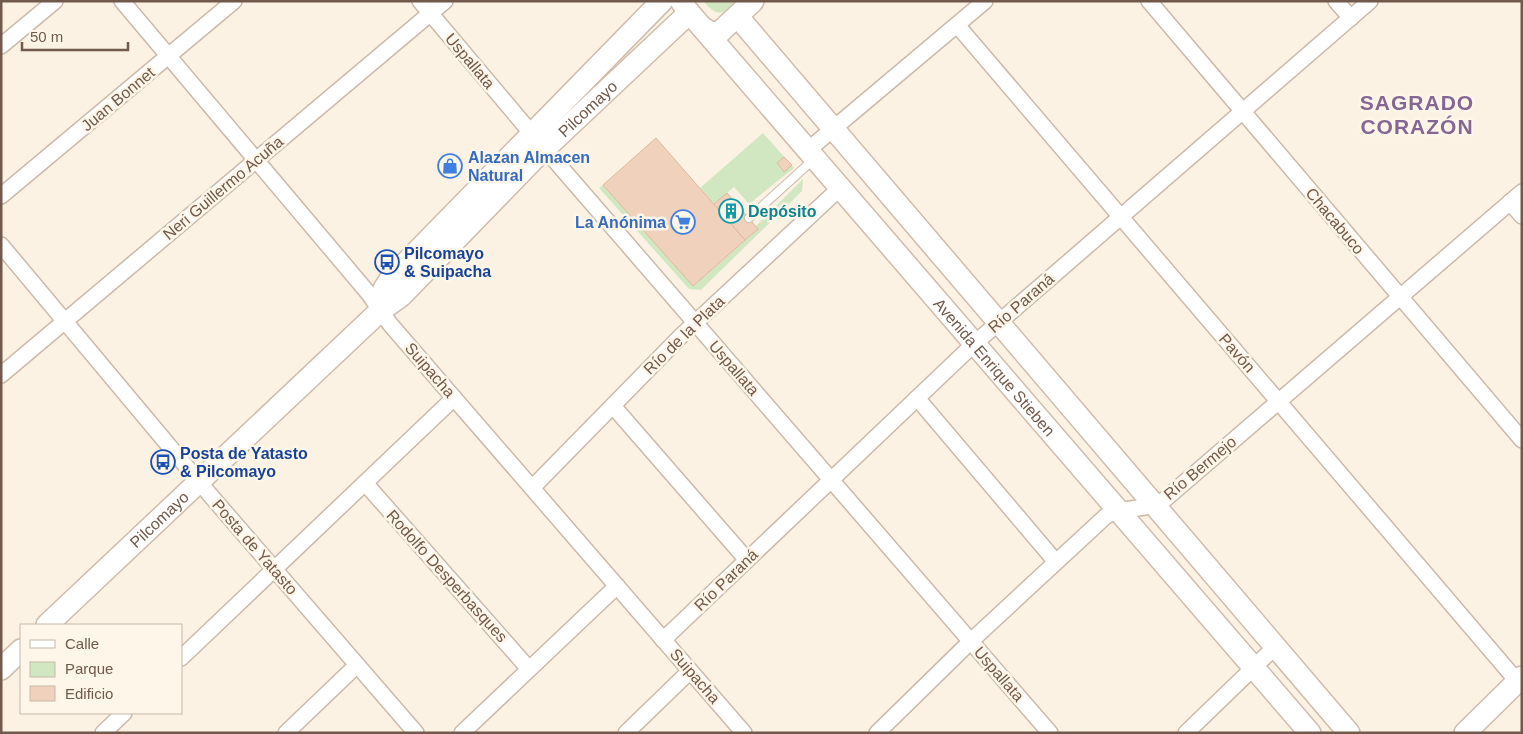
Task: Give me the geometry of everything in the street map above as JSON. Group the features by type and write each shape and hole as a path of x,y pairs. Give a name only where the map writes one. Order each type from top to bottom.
{"main road":[{"name":"Pilcomayo","path":"48,624 380,310 401,296 662,1"},
{"path":"691,14 710,33 717,34 723,31 753,1"},
{"name":"Pilcomayo","path":"538,142 691,14"},
{"name":"Avenida Enrique Stieben","path":"691,14 1310,733"},
{"name":"Avenida Enrique Stieben","path":"738,17 1349,733"},
{"path":"1,669 20,651"},
{"path":"1465,733 1520,679"}],"street":[{"path":"1,46 55,1"},
{"name":"Suipacha","path":"122,1 369,294 380,310 454,398 744,733"},
{"name":"Juan Bonnet","path":"1,196 234,1"},
{"name":"Uspallata","path":"420,1 538,142 1050,733"},
{"name":"Neri Guillermo Acuña","path":"1,375 445,1"},
{"path":"812,155 834,129 985,1"},
{"name":"Chacabuco","path":"1148,1 1522,440"},
{"path":"1336,1 1351,18"},
{"name":"Río Paraná","path":"663,640 975,344 1370,1"},
{"name":"Pavón","path":"957,25 1520,679"},
{"name":"Río de la Plata","path":"532,488 695,323 840,188"},
{"name":"Río Bermejo","path":"877,733 971,641 1106,516 1120,511 1154,505 1167,498 1522,192"},
{"path":"1510,202 1522,216"},
{"name":"Posta de Yatasto","path":"1,245 199,482 416,733"},
{"path":"182,657 454,398"},
{"path":"917,398 1056,562"},
{"path":"613,406 747,560"},
{"name":"Rodolfo Desperbasques","path":"365,483 529,669"},
{"path":"462,733 617,586"},
{"path":"1186,733 1275,647"},
{"path":"286,733 357,664"},
{"path":"626,733 690,671"},
{"path":"103,733 123,714"}],"lane":[{"path":"749,218 799,174 812,155"}],"green space":[{"path":"703,1 736,1 727,10 719,13 712,10"},
{"path":"763,133 794,168 749,204 734,187 714,204 700,188"},
{"path":"803,179 802,191 701,290 689,289 599,188 603,185 693,286 758,229 756,226"}],"building":[{"name":"La Anónima","path":"656,138 745,240 693,286 603,185"},
{"path":"784,157 792,165 784,172 777,163"},
{"name":"Depósito","path":"727,193 758,229 745,240 714,204"}],"place":[{"name":"Alazan Almacen Natural","path":"450,166"},
{"name":"Depósito","path":"731,211"},
{"name":"La Anónima","path":"683,222"},
{"name":"Pilcomayo & Suipacha","path":"387,262"},
{"name":"Posta de Yatasto & Pilcomayo","path":"163,462"}],"district":[{"name":"SAGRADO CORAZÓN","path":"1417,114"}]}
